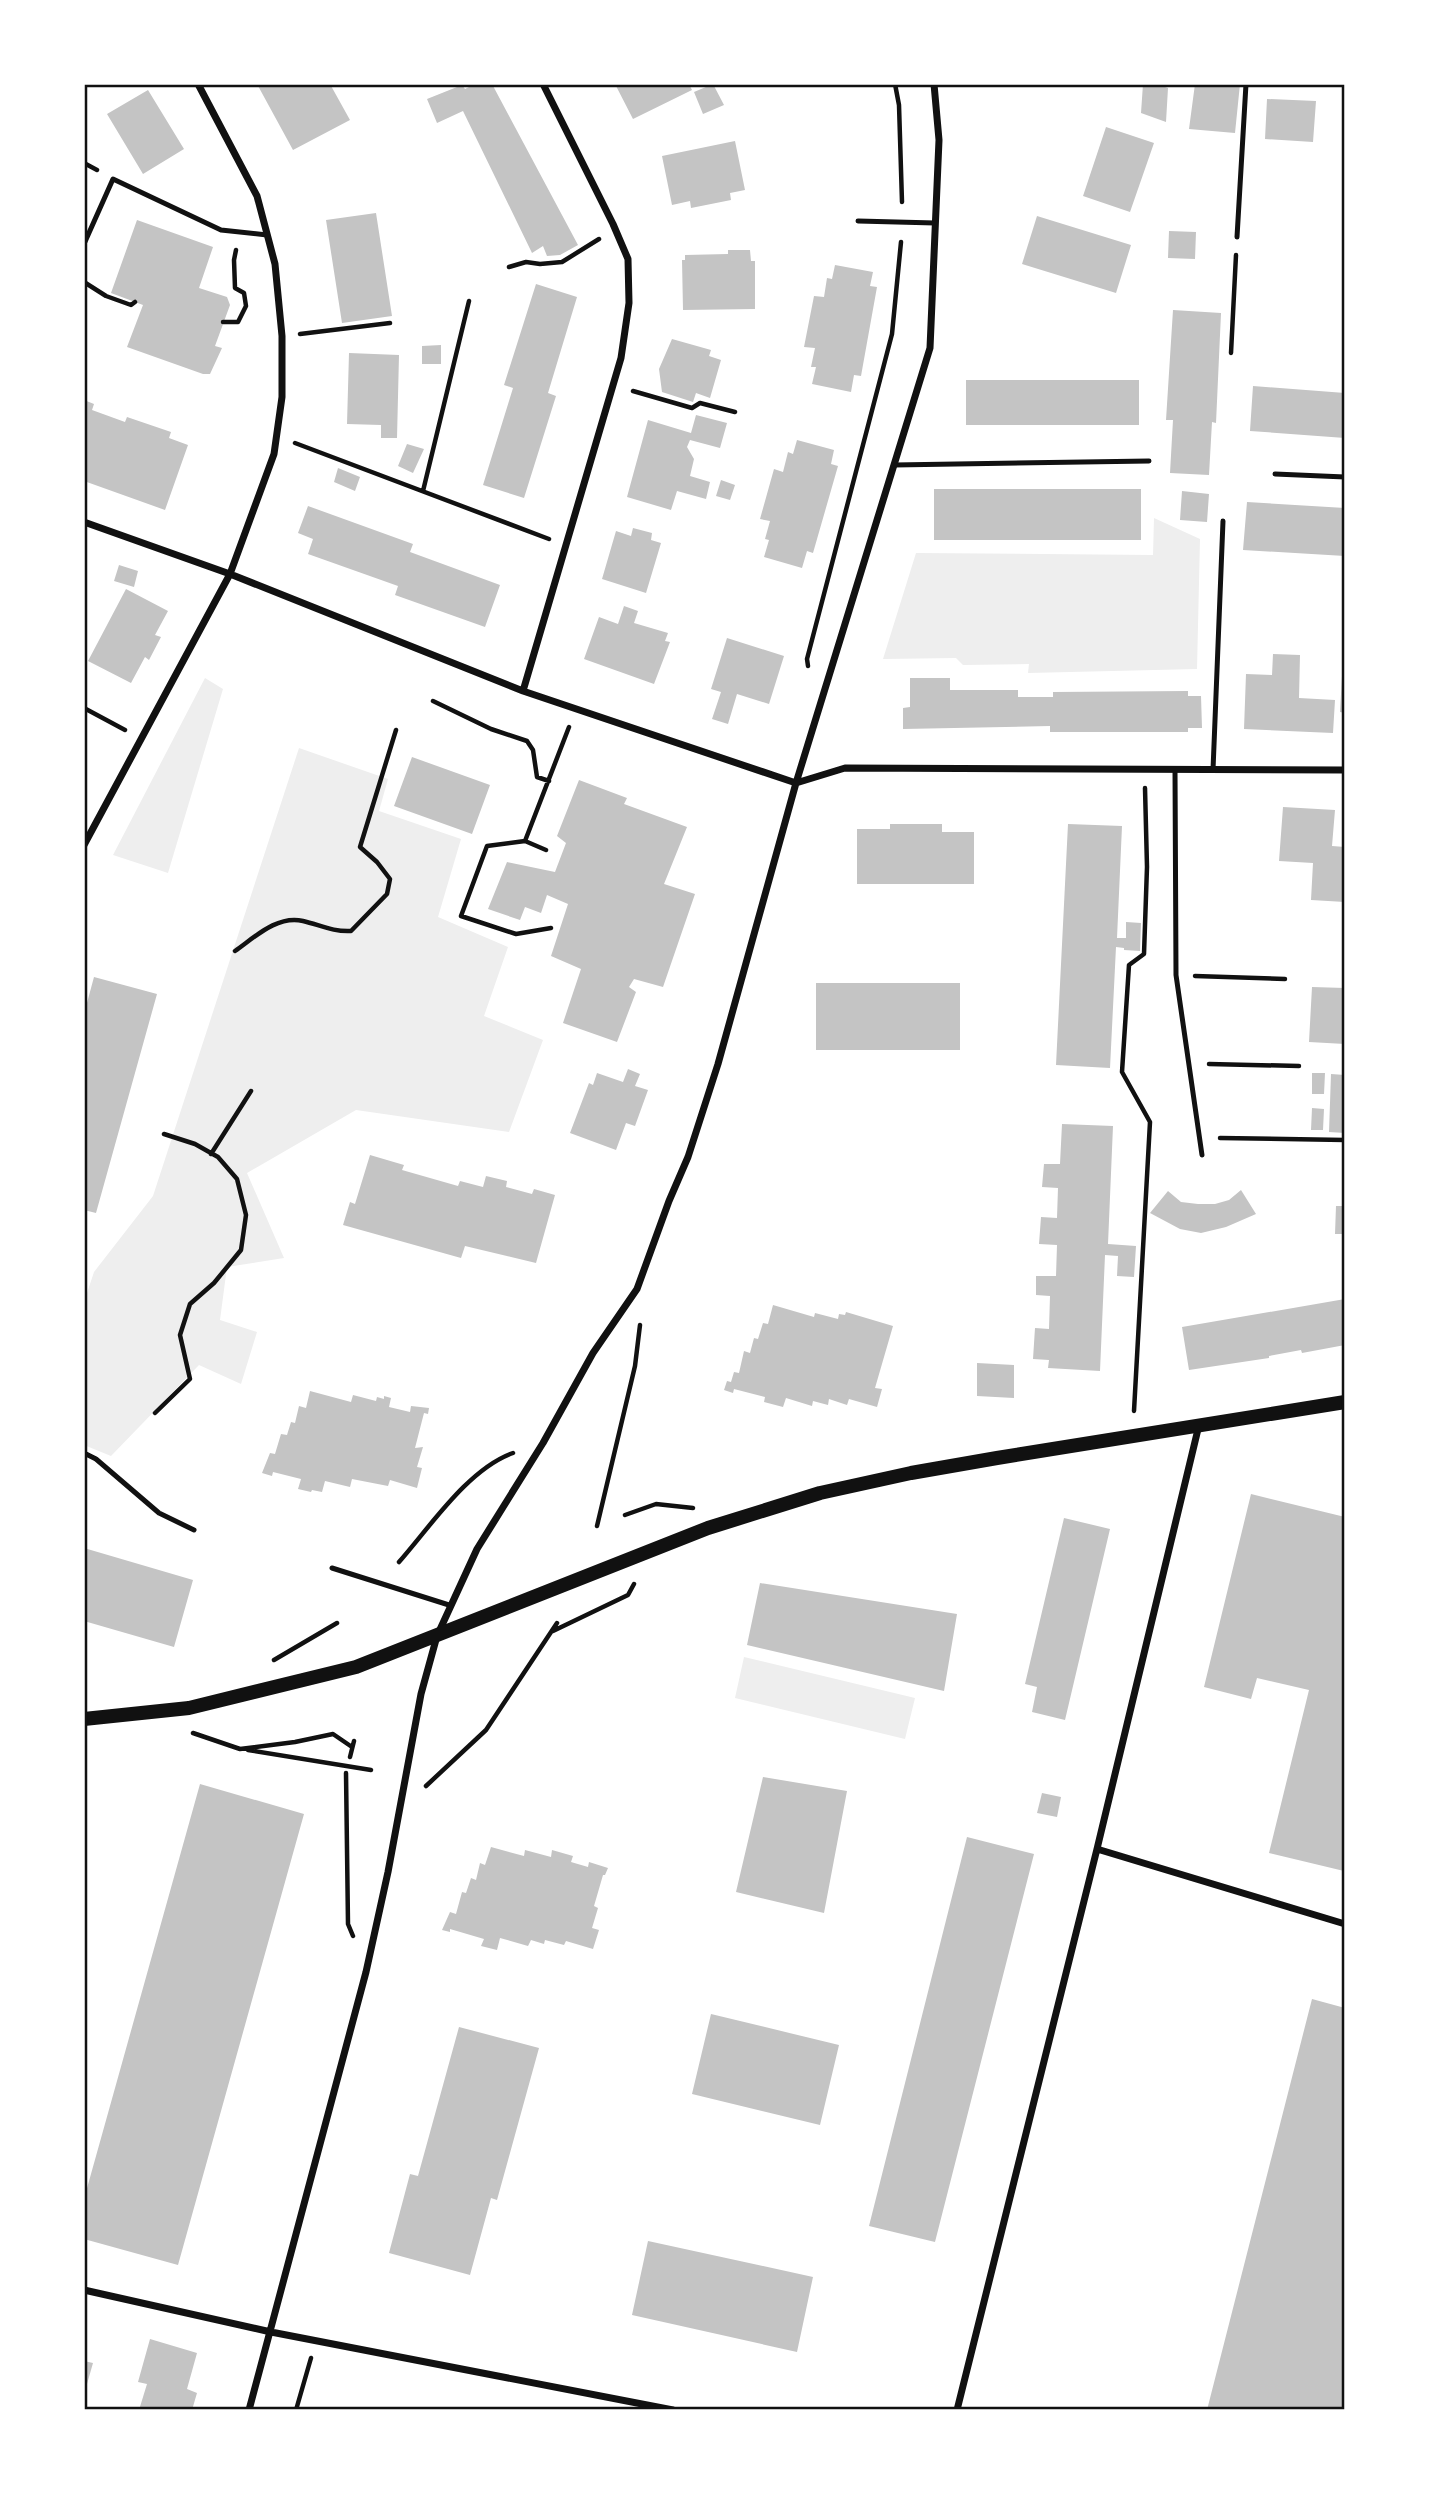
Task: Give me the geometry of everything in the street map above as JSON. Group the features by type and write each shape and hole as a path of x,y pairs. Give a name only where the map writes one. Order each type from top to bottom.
{"main road":[{"path":"84,1718 189,1708 356,1667 708,1528 820,1493 911,1473 1345,1402"}],"street":[{"path":"84,845 230,574 274,454 277,436 282,397 282,336 275,264 257,196 198,84"},
{"path":"523,691 614,386 629,303 628,259 543,84"},
{"path":"249,2410 366,1972 421,1694 437,1636 477,1549 543,1443 593,1353 638,1289 669,1201 688,1157 718,1064 796,783 930,348 939,140 933,84"},
{"path":"84,522 230,574 523,691 796,783 845,768 1345,770"},
{"path":"957,2410 1200,1425"},
{"path":"1097,1849 1345,1924"},
{"path":"84,2290 271,2332 673,2410"}],"lane":[{"path":"1237,237 1246,84"},
{"path":"84,244 113,180 221,230 267,235"},
{"path":"858,221 935,223"},
{"path":"894,465 1149,461"},
{"path":"1275,474 1345,477"},
{"path":"1213,770 1223,522"},
{"path":"1174,770 1176,975 1202,1155"},
{"path":"84,1453 96,1459 159,1513 194,1530"},
{"path":"331,1568 449,1605"}],"path":[{"path":"809,671 807,659 892,334 903,223 899,105 895,84"},
{"path":"509,267 526,262 562,262 615,230"},
{"path":"1231,353 1237,237"},
{"path":"223,322 238,322 246,306 244,293 235,288 234,256"},
{"path":"84,282 106,296 131,305 135,302"},
{"path":"423,491 469,301"},
{"path":"246,306 253,308"},
{"path":"282,336 390,323"},
{"path":"614,386 692,408 700,402 735,412"},
{"path":"277,436 566,545"},
{"path":"433,701 491,729 527,741 533,750 537,777 549,781"},
{"path":"84,708 142,738"},
{"path":"525,841 575,710"},
{"path":"235,951 278,922 300,920 336,932 351,931 387,894 390,878 360,847 396,730"},
{"path":"1132,1436 1150,1122 1122,1072 1129,965 1144,954 1147,867 1145,769"},
{"path":"546,850 525,841 487,846 461,916 516,934 551,928"},
{"path":"1176,975 1285,979"},
{"path":"1189,1064 1299,1066"},
{"path":"211,1154 251,1091"},
{"path":"155,1413 190,1379 180,1335 190,1304 214,1283 241,1250 246,1215 237,1179 218,1157 195,1144 164,1134"},
{"path":"1200,1138 1345,1140"},
{"path":"597,1526 635,1366 641,1314"},
{"path":"399,1562 476,1474 497,1459 543,1443"},
{"path":"625,1514 656,1504"},
{"path":"552,1631 608,1604"},
{"path":"304,1641 337,1623"},
{"path":"401,1801 432,1782 486,1730 557,1623"},
{"path":"187,1731 240,1749 371,1770"},
{"path":"240,1749 333,1734 353,1744 350,1757"},
{"path":"346,1773 348,1924 366,1972"},
{"path":"296,2410 317,2341"}],"shaded area":[{"path":"1154,518 1200,539 1197,669 1028,673 1029,664 963,665 956,658 883,659 916,553 1153,555"},
{"path":"205,678 223,689 168,873 113,855"},
{"path":"299,748 388,779 379,811 461,839 438,917 508,947 484,1016 543,1040 509,1132 356,1110 247,1173 284,1258 227,1267 220,1320 257,1332 241,1384 199,1365 111,1456 84,1445 84,1302 94,1272 153,1196"},
{"path":"744,1657 915,1698 905,1739 735,1698"}],"building":[{"path":"257,84 330,84 350,120 293,150"},
{"path":"475,84 492,84 578,245 560,255 547,256 543,246 532,253 463,111 437,123 427,99 462,85 465,89"},
{"path":"615,84 689,84 692,90 633,119"},
{"path":"713,84 724,105 703,114 694,92"},
{"path":"1143,84 1168,88 1166,122 1141,113"},
{"path":"1195,84 1240,84 1235,133 1189,129"},
{"path":"148,90 184,149 143,174 107,114"},
{"path":"1267,99 1316,101 1313,142 1265,139"},
{"path":"1106,127 1154,143 1130,212 1083,196"},
{"path":"735,141 745,190 730,193 731,200 691,208 690,201 672,205 662,156"},
{"path":"376,213 392,316 342,323 326,220"},
{"path":"1037,216 1131,245 1116,293 1022,264"},
{"path":"137,220 213,247 199,288 227,297 230,305 215,346 222,348 210,374 203,374 127,347 143,305 111,293"},
{"path":"1169,231 1196,232 1195,259 1168,258"},
{"path":"728,250 750,250 751,261 755,261 755,309 683,310 682,260 685,260 685,255 728,254"},
{"path":"835,265 873,272 870,286 877,287 861,376 854,375 851,392 812,384 816,367 811,367 815,348 804,347 814,296 824,297 827,278 832,279"},
{"path":"536,284 577,297 548,393 556,396 524,498 483,485 513,388 504,385"},
{"path":"1173,310 1221,313 1216,423 1212,422 1209,475 1170,473 1173,420 1166,420"},
{"path":"672,339 711,350 709,356 721,360 710,398 696,393 693,402 662,392 659,369"},
{"path":"441,345 441,364 422,364 422,346"},
{"path":"349,353 399,355 397,438 381,438 381,425 347,424"},
{"path":"966,380 1139,380 1139,425 966,425"},
{"path":"1253,386 1345,393 1345,438 1250,431"},
{"path":"84,400 94,404 92,410 125,422 127,417 171,432 169,438 188,445 165,510 84,481"},
{"path":"696,415 727,423 720,448 690,440 687,447 694,459 690,476 710,482 706,499 677,491 671,510 627,497 648,420 691,433"},
{"path":"797,440 834,450 831,464 838,466 813,553 807,551 802,568 764,557 769,540 765,539 770,521 760,519 774,469 783,472 788,452 793,454"},
{"path":"407,444 424,449 413,473 398,466"},
{"path":"338,468 360,477 355,491 334,482"},
{"path":"721,480 735,485 730,500 716,496"},
{"path":"934,489 1141,489 1141,540 934,540"},
{"path":"1182,491 1209,494 1207,522 1180,520"},
{"path":"1247,502 1345,508 1345,556 1243,550"},
{"path":"308,506 413,544 410,552 500,585 485,627 395,595 398,586 308,554 313,539 298,533"},
{"path":"633,528 652,533 651,540 661,543 646,593 602,579 616,531 631,536"},
{"path":"119,565 138,571 134,587 114,581"},
{"path":"126,589 168,611 155,635 161,637 149,660 145,657 131,683 88,661"},
{"path":"624,606 638,611 634,623 668,633 665,641 670,642 654,684 584,659 599,617 618,624"},
{"path":"727,638 784,656 769,704 737,694 728,724 712,719 721,692 711,689"},
{"path":"1273,654 1300,655 1299,698 1335,700 1333,733 1244,729 1246,674 1272,675"},
{"path":"1345,658 1345,713 1340,712"},
{"path":"910,678 950,678 950,690 1018,690 1018,697 1053,697 1053,692 1188,691 1188,696 1201,696 1202,728 1188,728 1188,732 1050,732 1050,726 903,729 903,708 910,707"},
{"path":"412,757 490,785 472,834 394,806"},
{"path":"579,780 627,798 624,804 687,827 664,884 695,894 663,987 634,979 629,987 636,992 617,1042 563,1023 581,969 551,956 568,904 547,895 541,913 525,907 520,920 488,909 507,862 555,872 566,843 557,836"},
{"path":"1283,807 1335,810 1332,846 1345,847 1345,902 1311,900 1313,863 1279,861"},
{"path":"890,824 942,824 942,832 974,832 974,884 857,884 857,829 890,829"},
{"path":"1068,824 1122,826 1117,938 1126,938 1126,922 1141,923 1140,951 1116,947 1110,1068 1056,1065"},
{"path":"94,977 157,994 96,1213 84,1210 84,1014"},
{"path":"816,983 960,983 960,1050 816,1050"},
{"path":"1312,987 1345,988 1345,1044 1309,1042"},
{"path":"628,1069 640,1074 635,1086 648,1090 635,1126 626,1123 616,1150 570,1133 589,1083 593,1085 597,1073 623,1082"},
{"path":"1312,1073 1325,1073 1324,1094 1312,1094"},
{"path":"1331,1074 1345,1075 1345,1133 1329,1132"},
{"path":"1312,1108 1324,1109 1323,1130 1311,1130"},
{"path":"1062,1124 1113,1126 1108,1244 1136,1246 1134,1277 1117,1276 1118,1256 1105,1255 1100,1371 1048,1368 1049,1360 1033,1359 1035,1328 1049,1329 1050,1296 1036,1295 1036,1276 1056,1276 1057,1245 1039,1244 1041,1217 1057,1218 1058,1188 1042,1187 1044,1164 1060,1164"},
{"path":"370,1155 404,1165 402,1170 458,1186 460,1181 483,1187 486,1176 507,1181 506,1187 532,1194 534,1189 555,1195 536,1263 465,1246 461,1258 343,1225 350,1202 355,1204"},
{"path":"1241,1190 1256,1214 1226,1227 1201,1233 1180,1229 1150,1213 1168,1191 1181,1202 1215,1204 1229,1200"},
{"path":"1336,1206 1345,1206 1345,1234 1335,1234"},
{"path":"1345,1299 1345,1345 1189,1370 1182,1327"},
{"path":"773,1305 814,1317 815,1313 838,1319 839,1314 845,1315 846,1312 893,1326 875,1388 882,1389 877,1407 849,1399 847,1405 829,1399 828,1405 813,1401 812,1406 786,1398 783,1407 764,1402 765,1397 734,1389 733,1393 724,1390 727,1381 731,1382 734,1372 739,1373 744,1351 750,1353 754,1338 758,1339 763,1323 768,1324"},
{"path":"977,1363 1014,1365 1014,1398 977,1396"},
{"path":"310,1391 351,1402 353,1395 376,1401 377,1397 384,1399 384,1396 391,1398 389,1407 410,1412 411,1406 429,1408 428,1414 424,1413 415,1448 423,1447 417,1467 422,1468 417,1488 390,1480 388,1486 352,1479 350,1487 325,1481 322,1492 311,1492 298,1489 301,1479 273,1472 272,1476 262,1473 270,1453 275,1454 281,1434 287,1435 291,1422 295,1423 299,1406 306,1408"},
{"path":"1251,1494 1345,1517 1344,1871 1269,1853 1309,1690 1257,1678 1251,1699 1204,1687"},
{"path":"1064,1518 1110,1529 1065,1720 1032,1712 1037,1687 1025,1684"},
{"path":"84,1548 193,1580 174,1647 84,1621"},
{"path":"760,1583 957,1614 944,1691 747,1645"},
{"path":"763,1777 847,1791 824,1913 736,1892"},
{"path":"200,1784 304,1814 178,2265 84,2239 84,2199"},
{"path":"1042,1793 1061,1797 1057,1817 1037,1813"},
{"path":"967,1837 1034,1854 935,2242 869,2226"},
{"path":"491,1847 524,1856 525,1850 551,1857 552,1850 573,1856 571,1862 588,1867 589,1862 608,1868 603,1875 594,1906 598,1908 592,1928 599,1930 593,1949 566,1941 564,1945 531,1940 528,1946 500,1938 497,1950 481,1946 484,1939 450,1929 450,1932 442,1930 450,1912 456,1914 462,1892 466,1893 471,1878 476,1880 480,1863 485,1865"},
{"path":"1312,1999 1345,2008 1345,2410 1207,2410"},
{"path":"711,2014 839,2045 820,2125 692,2094"},
{"path":"459,2027 539,2048 497,2200 491,2198 470,2275 389,2253 410,2174 418,2176"},
{"path":"648,2241 813,2277 797,2352 632,2315"},
{"path":"150,2339 197,2353 187,2389 197,2393 192,2410 139,2410 147,2384 138,2382"},
{"path":"84,2361 93,2363 85,2391 84,2391"}]}
